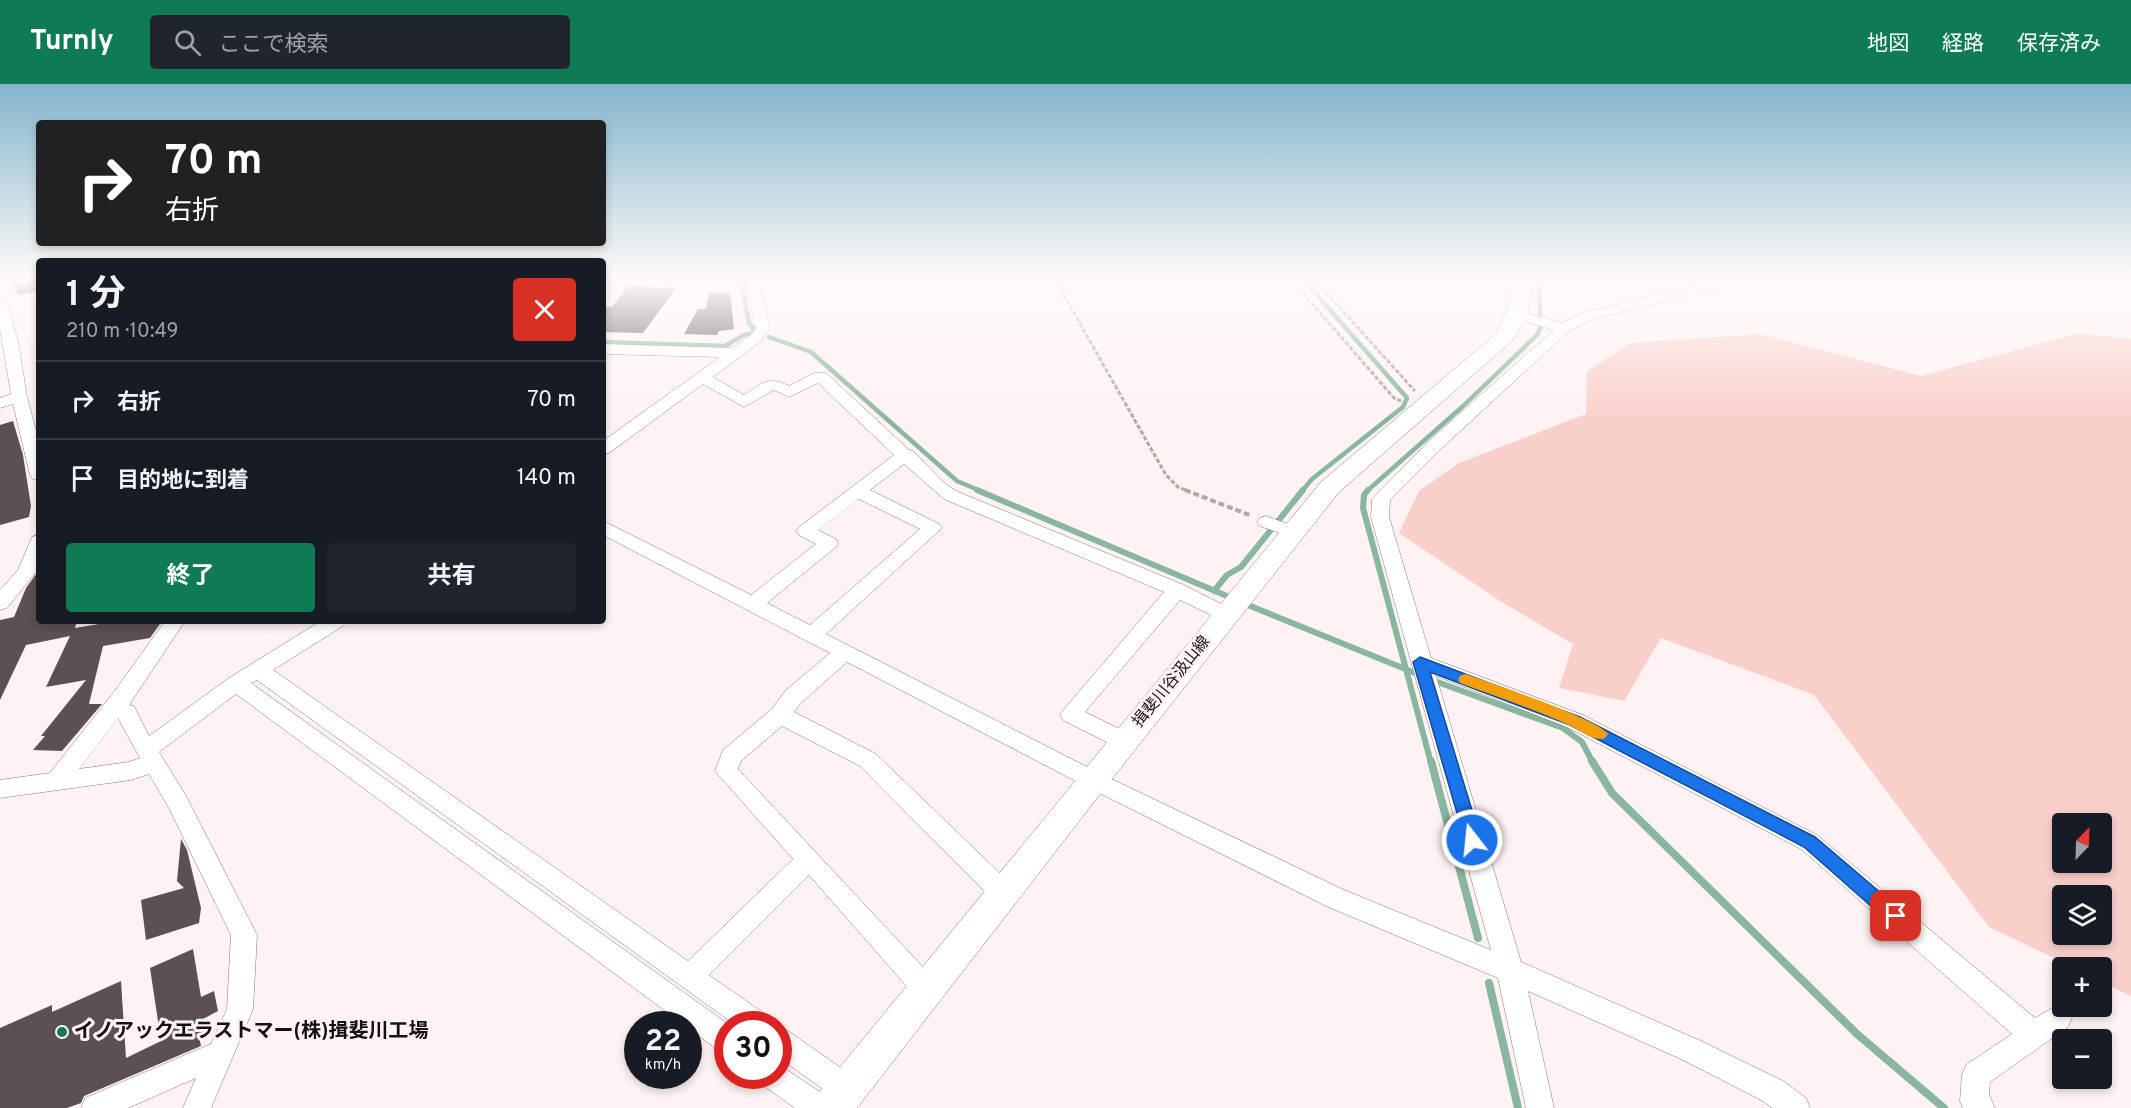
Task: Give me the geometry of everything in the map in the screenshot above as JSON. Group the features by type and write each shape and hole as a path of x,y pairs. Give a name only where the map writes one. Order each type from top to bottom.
{"main road":[{"name":"揖斐川谷汲山線","path":"840,1099 1124,741 1330,487 1505,337 1512,326"}],"street":[{"path":"6,326 19,397 36,447"},
{"path":"606,447 755,339 762,326"},
{"path":"1556,326 1564,328"},
{"path":"1540,1108 1510,970 1380,518 1381,499 1437,443 1568,326"},
{"path":"606,349 734,353"},
{"path":"703,377 744,402 773,384 789,392 820,376 907,455 937,486 950,495 1177,590 1226,615"},
{"path":"0,403 19,397"},
{"path":"753,604 829,543 806,531 907,455"},
{"path":"812,635 933,528 857,491"},
{"path":"1266,522 1293,532"},
{"path":"606,529 1093,780 1335,898 1510,970 1691,1050 1773,1091 1796,1108"},
{"path":"0,603 31,568 36,551"},
{"path":"0,578 31,568"},
{"path":"1124,741 1071,714 1177,590"},
{"path":"57,781 125,694 173,624"},
{"path":"0,789 131,771 236,683 331,624"},
{"path":"845,652 793,698 780,715 731,756 726,771 926,989"},
{"path":"1420,662 1575,721 1809,842 2034,1035"},
{"path":"258,670 737,1011"},
{"path":"236,683 714,1031"},
{"path":"126,712 149,757 178,803 244,935 240,1009 197,1108"},
{"path":"780,715 868,760 1003,893"},
{"path":"690,978 809,859"},
{"path":"1981,1108 1974,1101 1976,1075 2058,1018"},
{"path":"95,1108 222,1053"},
{"path":"792,1053 840,1099"},
{"path":"792,1089 819,1108"}],"path":[{"path":"1081,326 1166,475 1178,487 1266,522"},
{"path":"1331,326 1394,398 1425,406"},
{"path":"1356,326 1423,400 1425,406"}],"shaded area":[{"path":"2079,333 2131,339 2131,996 2112,987 2112,957 2052,957 1989,927 1814,695 1661,638 1624,701 1559,688 1573,644 1500,601 1399,533 1419,491 1459,463 1586,414 1587,371 1631,343 1760,334 1921,376"}],"building":[{"path":"606,326 648,326 643,333 606,332"},
{"path":"689,326 734,326 734,329 719,331 717,335 684,334"},
{"path":"13,421 23,455 31,506 29,517 0,525 0,425"},
{"path":"36,574 36,624 76,624 75,628 99,624 160,624 150,638 103,646 89,704 102,704 62,751 33,750 45,736 41,736 86,680 46,687 70,636 26,645 0,700 0,620 14,617 26,588"},
{"path":"181,839 187,850 201,908 199,923 146,940 141,900 184,888 177,881"},
{"name":"イノアックエラストマー(株)揖斐川工場","path":"193,949 201,997 214,991 218,1011 203,1019 207,1036 200,1041 201,1046 84,1096 81,1103 67,1108 0,1108 0,1028 52,1005 52,1012 121,981 126,1058 161,1041 150,968"}],"waterway":[{"path":"606,342 725,346 744,335 756,332 751,326"},
{"path":"1302,491 1312,479 1403,407 1407,398 1344,326"},
{"path":"1368,490 1462,407 1537,335 1541,326"},
{"path":"769,337 811,352 957,481 981,491"},
{"path":"977,490 1214,591"},
{"path":"1214,591 1227,575 1241,567 1303,490"},
{"path":"1368,490 1364,495 1363,508 1406,669"},
{"path":"1214,591 1234,599"},
{"path":"1243,603 1406,669"},
{"path":"1406,669 1420,675"},
{"path":"1406,669 1431,763"},
{"path":"1432,680 1563,728 1582,742 1593,763"},
{"path":"1431,761 1478,938"},
{"path":"1592,761 1612,793 1857,1034 1944,1108"},
{"path":"1489,983 1518,1108"}],"slow traffic":[{"path":"1465,680 1575,721 1600,734"}],"place":[{"name":"イノアックエラストマー(株)揖斐川工場","path":"62,1032"}],"route":[{"path":"1472,840 1420,662 1575,721 1809,842 1896,916"}]}
